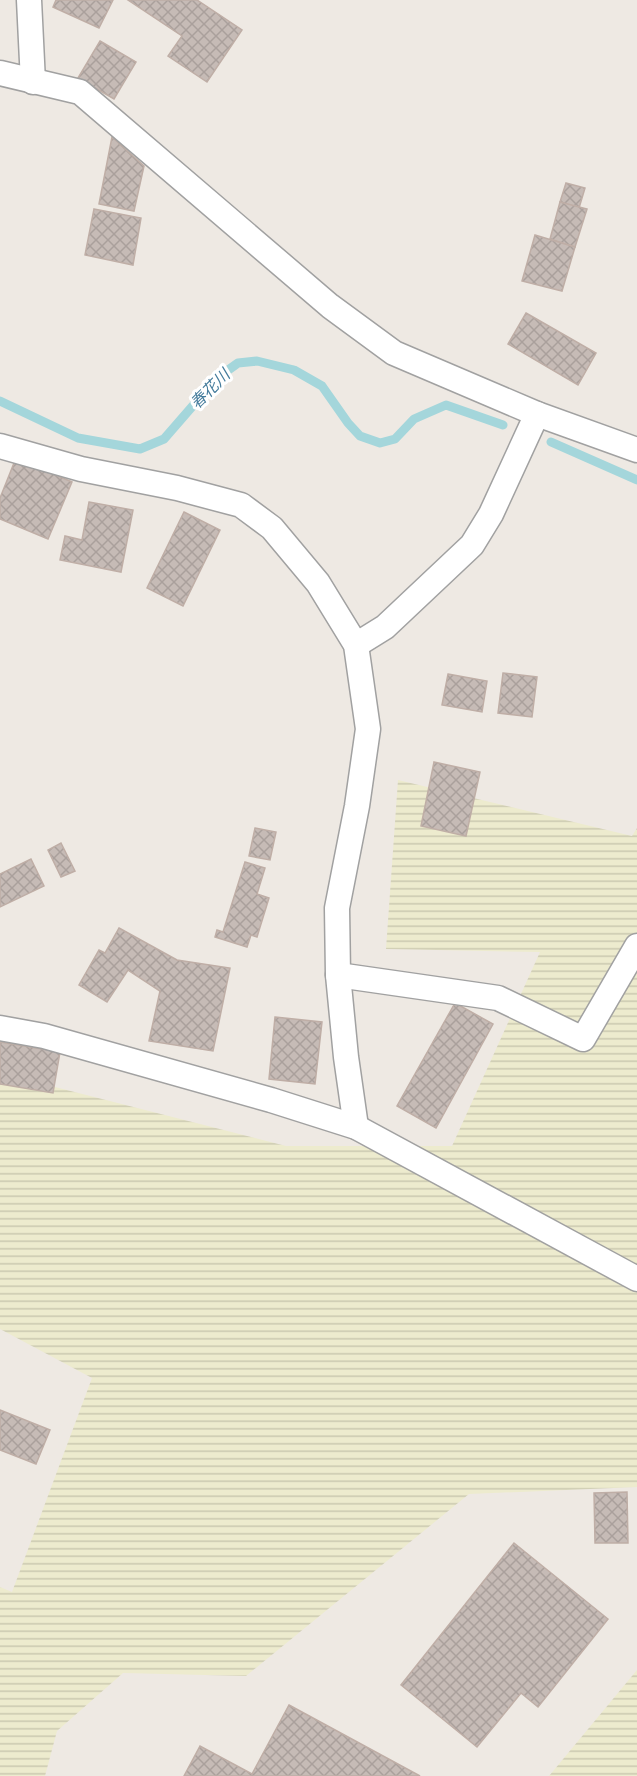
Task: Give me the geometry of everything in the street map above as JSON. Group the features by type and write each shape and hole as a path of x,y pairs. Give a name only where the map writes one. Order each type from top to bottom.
{"street":[{"path":"29,0 33,82"},
{"path":"0,73 80,92 330,306 394,353 537,414 637,450"},
{"path":"356,645 385,627 472,545 491,514 537,414"},
{"path":"0,446 81,469 177,488 241,505 272,528 318,583 356,645 368,729 357,806 337,909 338,975 346,1057 357,1127"},
{"path":"338,975 498,998 583,1039 637,946"},
{"path":"0,1028 44,1036 271,1100 357,1127 637,1279"}],"shaded area":[{"path":"398,780 632,836 637,828 637,1487 469,1494 246,1676 123,1673 57,1731 45,1776 0,1776 0,1587 12,1592 92,1378 0,1329 0,1073 286,1146 452,1146 540,952 386,949"},
{"path":"637,1670 637,1776 549,1776"}],"building":[{"path":"56,0 113,0 99,28 53,7"},
{"path":"128,0 197,0 242,30 207,82 168,56 182,36"},
{"path":"100,41 136,62 114,99 78,78"},
{"path":"112,137 144,166 134,211 99,204"},
{"path":"566,183 585,188 579,208 560,202"},
{"path":"560,202 587,209 575,247 550,239"},
{"path":"94,209 141,218 133,265 85,255"},
{"path":"535,235 575,247 562,291 522,281"},
{"path":"526,313 596,353 578,385 508,344"},
{"path":"16,458 72,482 48,539 0,519 0,498"},
{"path":"89,502 133,510 121,572 60,560 65,536 82,540"},
{"path":"184,512 220,530 183,606 147,588"},
{"path":"503,673 537,677 532,717 498,713"},
{"path":"448,674 487,681 482,712 442,705"},
{"path":"434,762 480,772 466,836 421,826"},
{"path":"255,828 276,832 270,860 249,856"},
{"path":"61,843 75,871 61,877 48,850"},
{"path":"31,859 44,886 0,907 0,874"},
{"path":"245,862 265,868 257,894 269,898 257,937 251,935 247,947 215,937 217,930 223,932"},
{"path":"119,928 177,960 230,968 213,1051 149,1041 160,991 128,970 107,1002 79,985 99,950 105,953"},
{"path":"455,1003 493,1024 436,1128 397,1106"},
{"path":"275,1017 322,1022 315,1084 269,1079"},
{"path":"0,1042 60,1052 53,1093 0,1084"},
{"path":"0,1410 50,1430 36,1464 0,1450"},
{"path":"627,1492 628,1543 595,1543 594,1493"},
{"path":"514,1543 608,1619 538,1707 521,1693 477,1747 401,1685"},
{"path":"289,1705 420,1776 184,1776 200,1746 252,1774"}],"waterway":[{"name":"春花川","path":"0,401 78,438 140,449 164,439 217,378 238,363 257,361 294,370 322,386 360,436 380,443 395,439 414,419 446,405 503,425"},
{"name":"春花川","path":"551,442 637,480"}]}
